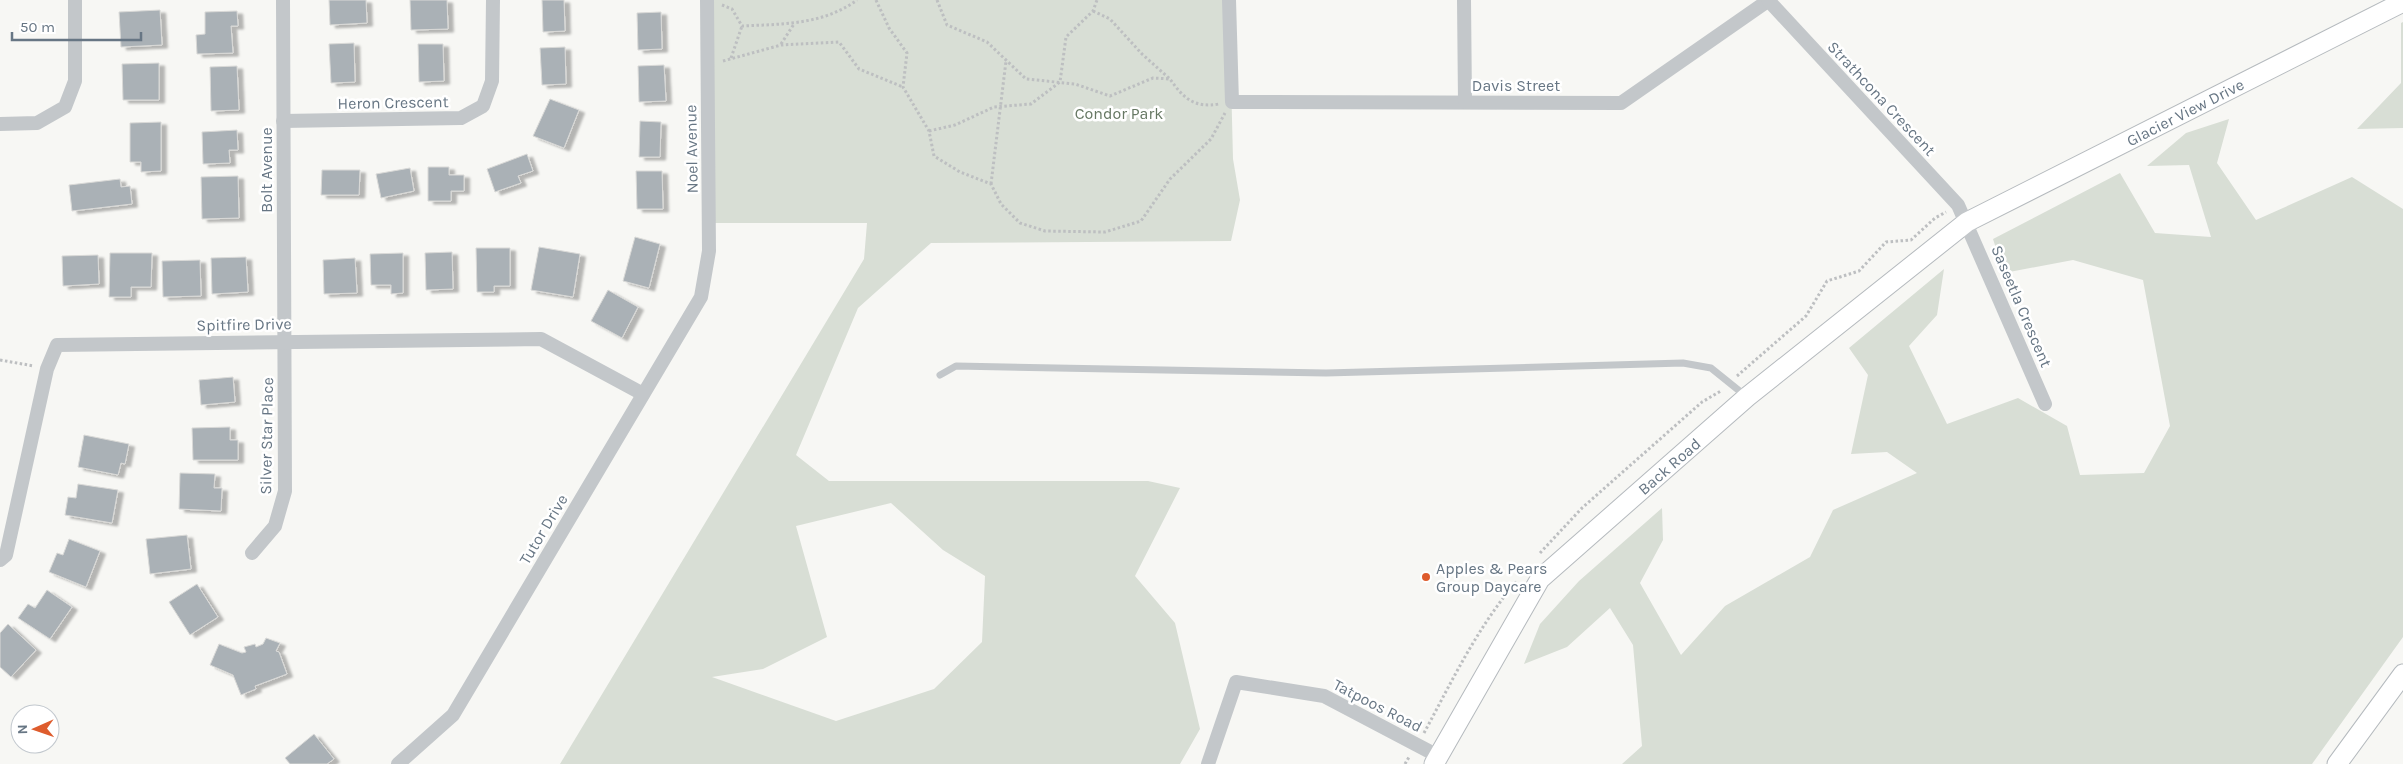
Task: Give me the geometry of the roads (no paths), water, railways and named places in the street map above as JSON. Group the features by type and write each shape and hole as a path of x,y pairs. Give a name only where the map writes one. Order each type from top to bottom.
{"street":[{"path":"0,124 37,123 65,106 75,81 76,0"},
{"name":"Bolt Avenue","path":"283,0 285,340"},
{"name":"Heron Crescent","path":"284,121 461,118 483,106 492,81 493,0"},
{"name":"Davis Street","path":"1229,0 1232,102 1621,103 1769,0"},
{"path":"1464,0 1465,102"},
{"name":"Strathcona Crescent","path":"1769,0 1958,205 1967,222"},
{"name":"Noel Avenue","path":"701,296 709,251 707,66 711,2"},
{"name":"Glacier View Drive","path":"1967,222 2399,2"},
{"name":"Back Road","path":"1436,760 1540,578 1747,397 1967,222"},
{"name":"Saseetla Crescent","path":"1967,222 2045,404"},
{"name":"Tutor Drive","path":"398,764 453,715 701,296"},
{"name":"Spitfire Drive","path":"0,560 6,555 47,369 57,345 285,340 541,339 643,394"},
{"name":"Silver Star Place","path":"252,553 275,526 285,490 285,340"},
{"path":"2337,764 2403,674"},
{"name":"Tatpoos Road","path":"1208,764 1236,682 1324,696 1436,760"}],"lane":[{"path":"940,375 956,366 1326,372 1682,363 1711,368 1747,397"}],"place":[{"name":"Apples & Pears Group Daycare","path":"1426,577"}],"park label":[{"name":"Condor Park","path":"1119,113"}]}
